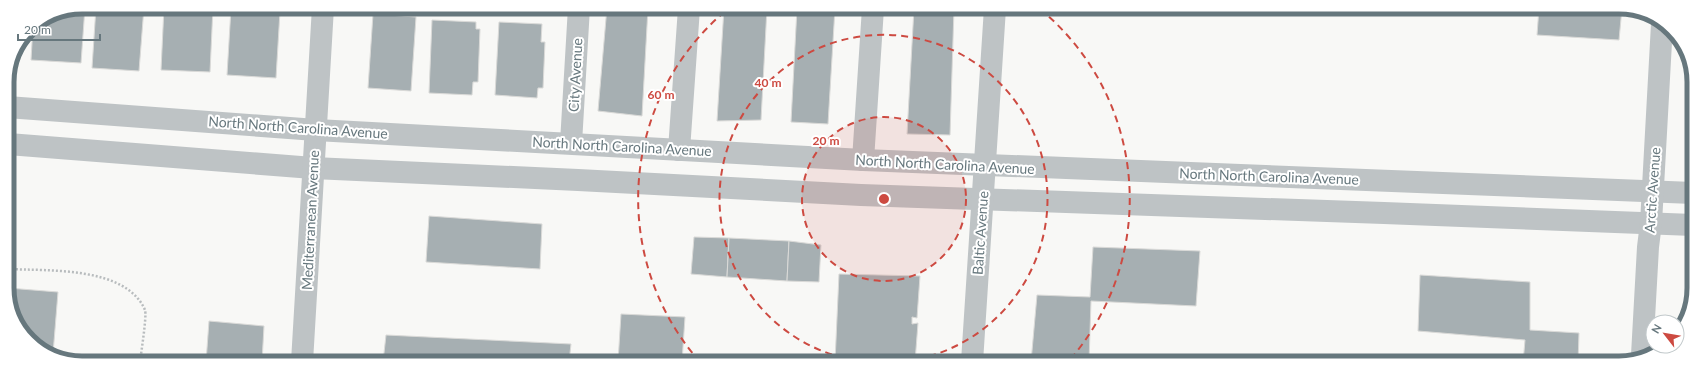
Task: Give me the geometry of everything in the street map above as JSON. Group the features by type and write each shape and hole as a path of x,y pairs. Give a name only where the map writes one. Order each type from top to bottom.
{"street":[{"name":"Mediterranean Avenue","path":"302,356 323,14"},
{"name":"City Avenue","path":"570,143 579,14"},
{"path":"679,150 689,14"},
{"path":"863,160 873,14"},
{"name":"Baltic Avenue","path":"972,356 995,14"},
{"name":"Arctic Avenue","path":"1642,352 1662,29"},
{"name":"North North Carolina Avenue","path":"14,108 316,130 863,160 984,166 1653,190 1687,193"},
{"path":"14,144 313,168 861,195 982,198 1687,225"}],"path":[{"path":"14,269 87,274 117,283 134,293 146,311 141,356"}],"building":[{"path":"84,14 81,63 31,60 32,36 37,31 48,23 60,18 69,15"},
{"path":"96,14 143,14 139,71 92,68"},
{"path":"164,14 213,14 210,72 161,70"},
{"path":"231,14 280,14 276,78 227,75"},
{"path":"373,14 416,17 411,91 368,88"},
{"path":"606,14 648,14 642,116 598,111"},
{"path":"724,14 767,14 761,120 717,121"},
{"path":"797,14 835,14 828,124 791,122"},
{"path":"914,14 954,14 950,135 907,134"},
{"path":"1539,14 1621,14 1619,40 1537,35"},
{"path":"432,20 476,22 476,29 480,29 478,82 473,82 472,95 429,93"},
{"path":"499,22 542,24 541,42 545,42 543,88 538,88 537,98 495,95"},
{"path":"429,216 542,224 540,269 426,262"},
{"path":"694,237 729,238 727,277 691,274"},
{"path":"729,238 789,241 787,281 727,277"},
{"path":"789,241 821,245 819,282 787,281"},
{"path":"1093,247 1200,251 1196,306 1091,301 1089,356 1032,356 1037,295 1090,297"},
{"path":"839,274 920,276 917,318 912,317 912,324 918,323 915,356 835,356"},
{"path":"1420,275 1530,282 1530,330 1579,333 1578,356 1524,356 1525,340 1418,331"},
{"path":"14,288 58,292 53,350 34,336 23,322 15,301"},
{"path":"621,314 685,317 682,356 618,356"},
{"path":"209,321 264,326 262,356 206,356"},
{"path":"386,335 571,344 570,356 384,356"}]}
